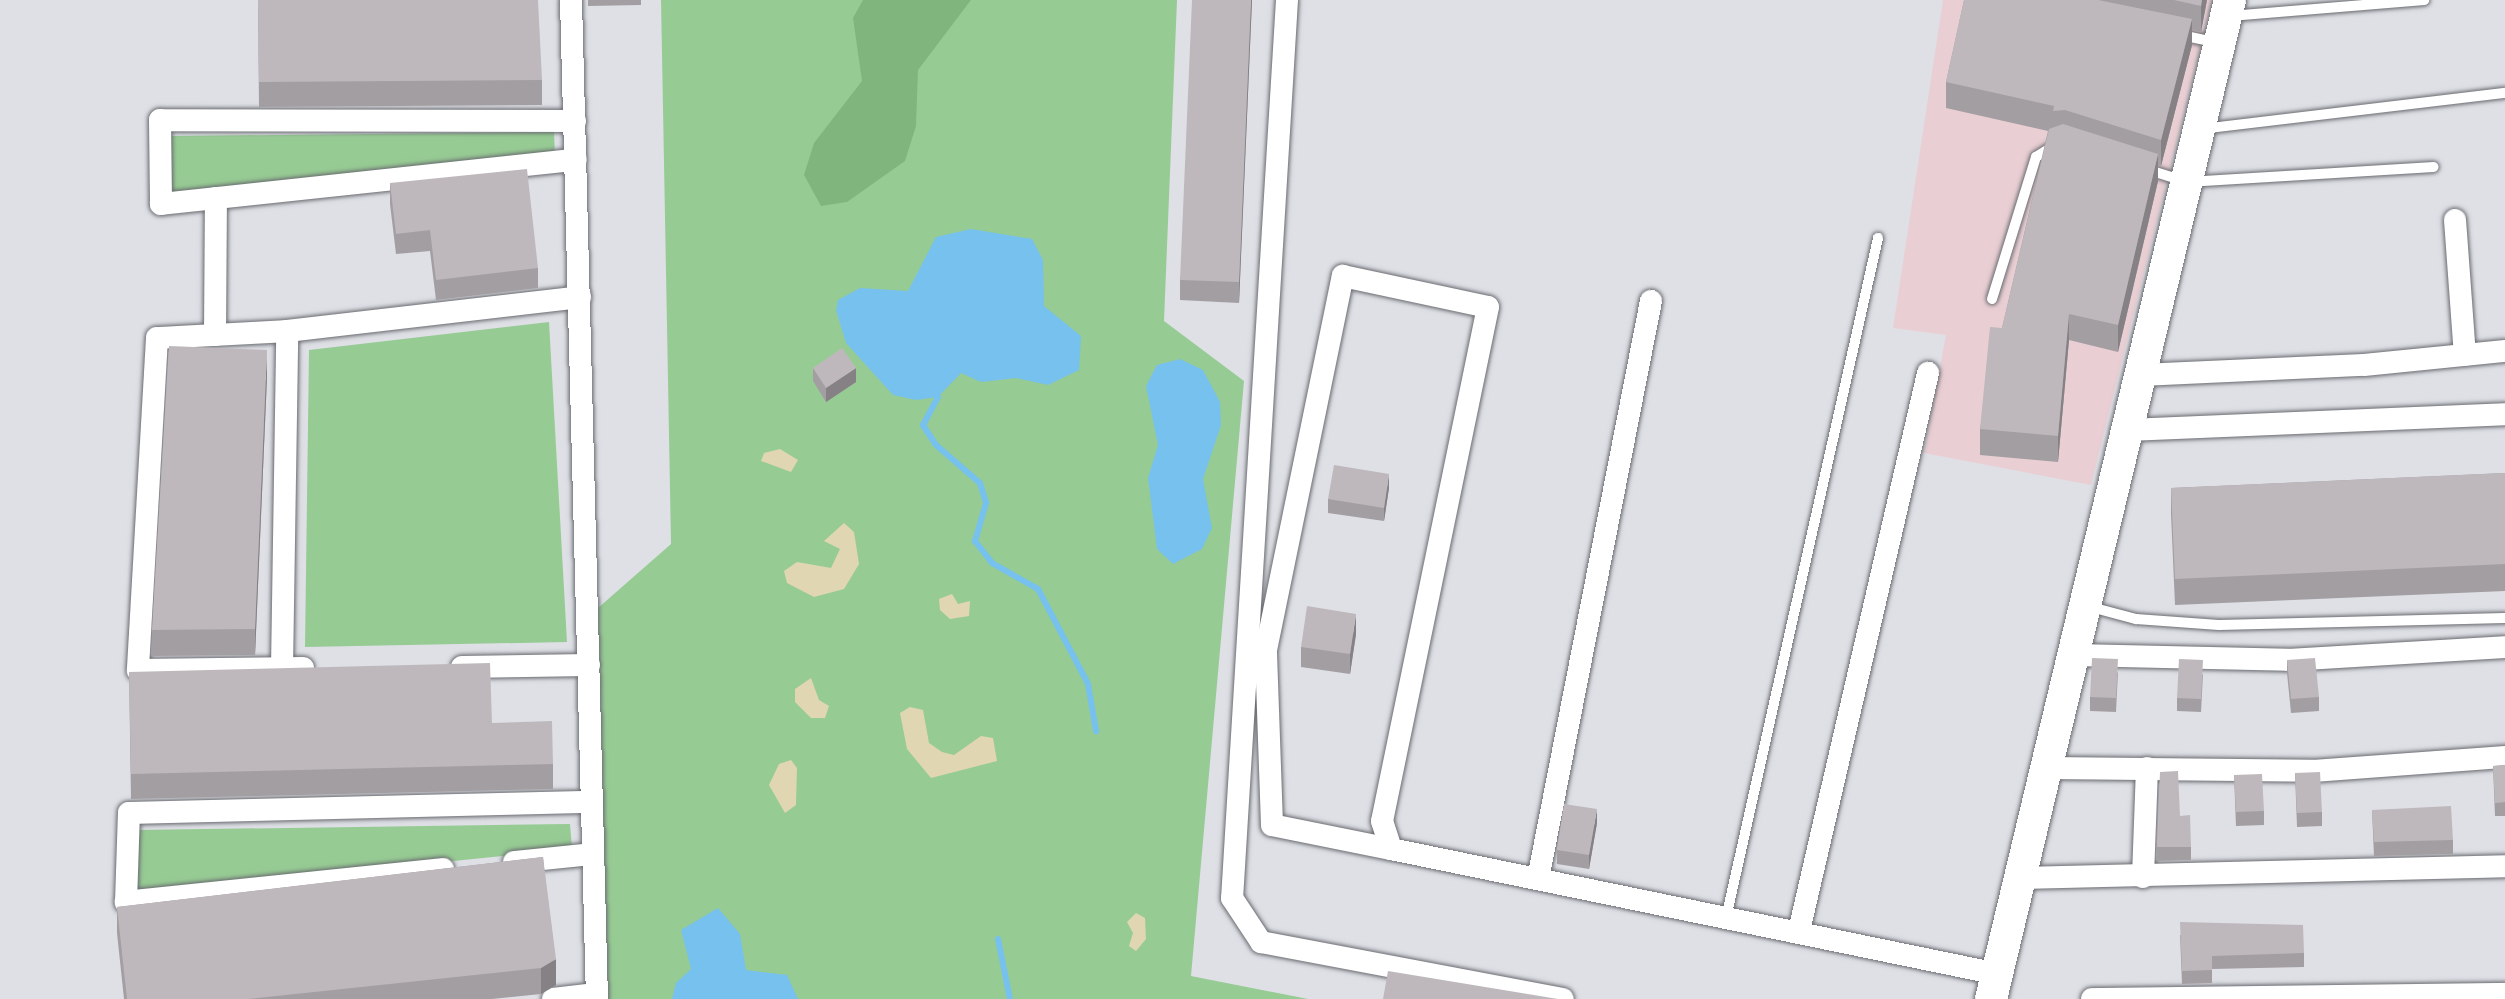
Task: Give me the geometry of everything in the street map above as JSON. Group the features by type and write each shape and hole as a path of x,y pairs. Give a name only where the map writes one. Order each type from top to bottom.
{"main road":[{"path":"1995,986 2225,20"}],"street":[{"path":"553,999 596,996 571,0"},
{"path":"1287,0 1232,898 1261,942 1563,999"},
{"path":"574,121 160,120 161,204 576,160"},
{"path":"215,335 216,198"},
{"path":"2456,220 2465,355"},
{"path":"1391,849 1382,821 1488,307 1343,276 1266,650 1272,825 1726,918 1799,931 1995,986"},
{"path":"329,668 138,670 157,338 286,331 580,297"},
{"path":"1538,879 1651,301"},
{"path":"282,668 286,331"},
{"path":"2141,375 2505,351"},
{"path":"1799,931 1928,373"},
{"path":"2128,430 2505,414"},
{"path":"2075,655 2288,660 2505,647"},
{"path":"435,667 589,665"},
{"path":"2048,768 2313,771 2505,757"},
{"path":"2144,877 2147,768"},
{"path":"465,867 126,902 129,813 592,802"},
{"path":"488,865 593,854"},
{"path":"2022,878 2144,877 2505,866"},
{"path":"2092,999 2505,994"}],"lane":[{"path":"2164,32 2225,20 2424,0"},
{"path":"2199,129 2505,93"},
{"path":"1992,299 2036,157 2046,147 2074,146"},
{"path":"2130,164 2187,182 2434,167"},
{"path":"1726,918 1878,238"},
{"path":"2086,606 2136,619 2220,625 2505,618"}],"shaded area":[{"path":"1943,0 2212,0 2091,485 1924,453 1946,335 1893,328"}],"green space":[{"path":"661,0 1177,0 1164,321 1244,381 1191,976 1308,999 608,999 598,608 671,544"},
{"path":"863,0 971,0 918,70 916,126 905,161 847,202 821,206 804,175 814,143 862,81 853,18"},
{"path":"554,132 555,156 171,193 170,136"},
{"path":"549,322 567,642 305,647 309,350"},
{"path":"570,824 572,849 137,893 137,830"}],"sand":[{"path":"780,449 798,460 791,472 761,461 764,453"},
{"path":"844,523 854,532 859,564 844,589 814,597 787,583 784,571 797,562 831,568 840,549 824,541"},
{"path":"952,594 958,604 970,601 969,616 950,619 940,610 939,599"},
{"path":"811,678 819,700 829,706 825,718 811,718 795,702 795,689"},
{"path":"910,707 923,710 929,743 942,752 954,755 981,736 993,738 997,761 931,778 907,749 900,713"},
{"path":"791,760 797,768 796,805 785,813 769,785 779,764"},
{"path":"1136,913 1145,918 1146,939 1136,951 1129,946 1133,933 1127,922"}],"water":[{"path":"971,229 1032,239 1043,260 1044,306 1081,336 1079,370 1048,385 1016,378 981,382 961,373 938,397 916,400 893,395 846,343 836,310 838,300 860,288 908,291 936,237"},
{"path":"1180,359 1203,370 1220,402 1221,425 1203,479 1212,528 1202,549 1173,564 1157,549 1148,478 1158,445 1146,386 1157,365"},
{"path":"718,908 740,934 746,970 787,975 798,999 672,999 676,983 691,969 681,930"}],"building":[{"path":"258,0 538,0 542,80 259,82"},
{"path":"1192,0 1251,0 1239,282 1180,280"},
{"path":"1964,0 2098,0 2192,19 2161,140 2065,110 2053,111 2054,106 1946,82"},
{"path":"2174,0 2202,0 2201,6"},
{"path":"2063,124 2158,154 2118,325 2069,314 2058,436 1980,429 1990,327 2002,328 2049,129"},
{"path":"527,169 538,268 436,280 430,230 396,234 390,183"},
{"path":"169,346 267,350 255,629 152,630"},
{"path":"842,348 856,368 826,388 813,368"},
{"path":"1334,465 1389,474 1384,508 1328,499"},
{"path":"2505,473 2505,564 2175,579 2171,488"},
{"path":"1307,606 1356,614 1350,654 1301,647"},
{"path":"2092,658 2118,659 2116,698 2090,697"},
{"path":"2315,658 2319,697 2291,699 2287,660"},
{"path":"2179,659 2203,660 2201,699 2177,698"},
{"path":"490,663 492,723 552,721 553,764 131,774 129,672"},
{"path":"2505,765 2505,802 2495,803 2493,766"},
{"path":"2178,771 2180,816 2190,815 2191,847 2157,847 2160,772"},
{"path":"2320,772 2322,812 2297,813 2295,773"},
{"path":"2262,774 2264,811 2236,812 2234,775"},
{"path":"1564,804 1597,809 1589,855 1557,850"},
{"path":"2451,806 2453,840 2374,842 2372,810"},
{"path":"543,857 556,959 541,968 248,999 127,999 117,907"},
{"path":"2180,922 2303,925 2304,953 2212,956 2212,970 2182,971"},
{"path":"1388,971 1558,999 1383,999"}],"waterway":[{"path":"938,397 923,425 936,445 980,483 986,503 975,541 992,563 1038,589 1088,684 1096,731"},
{"path":"998,939 1010,999"}]}
